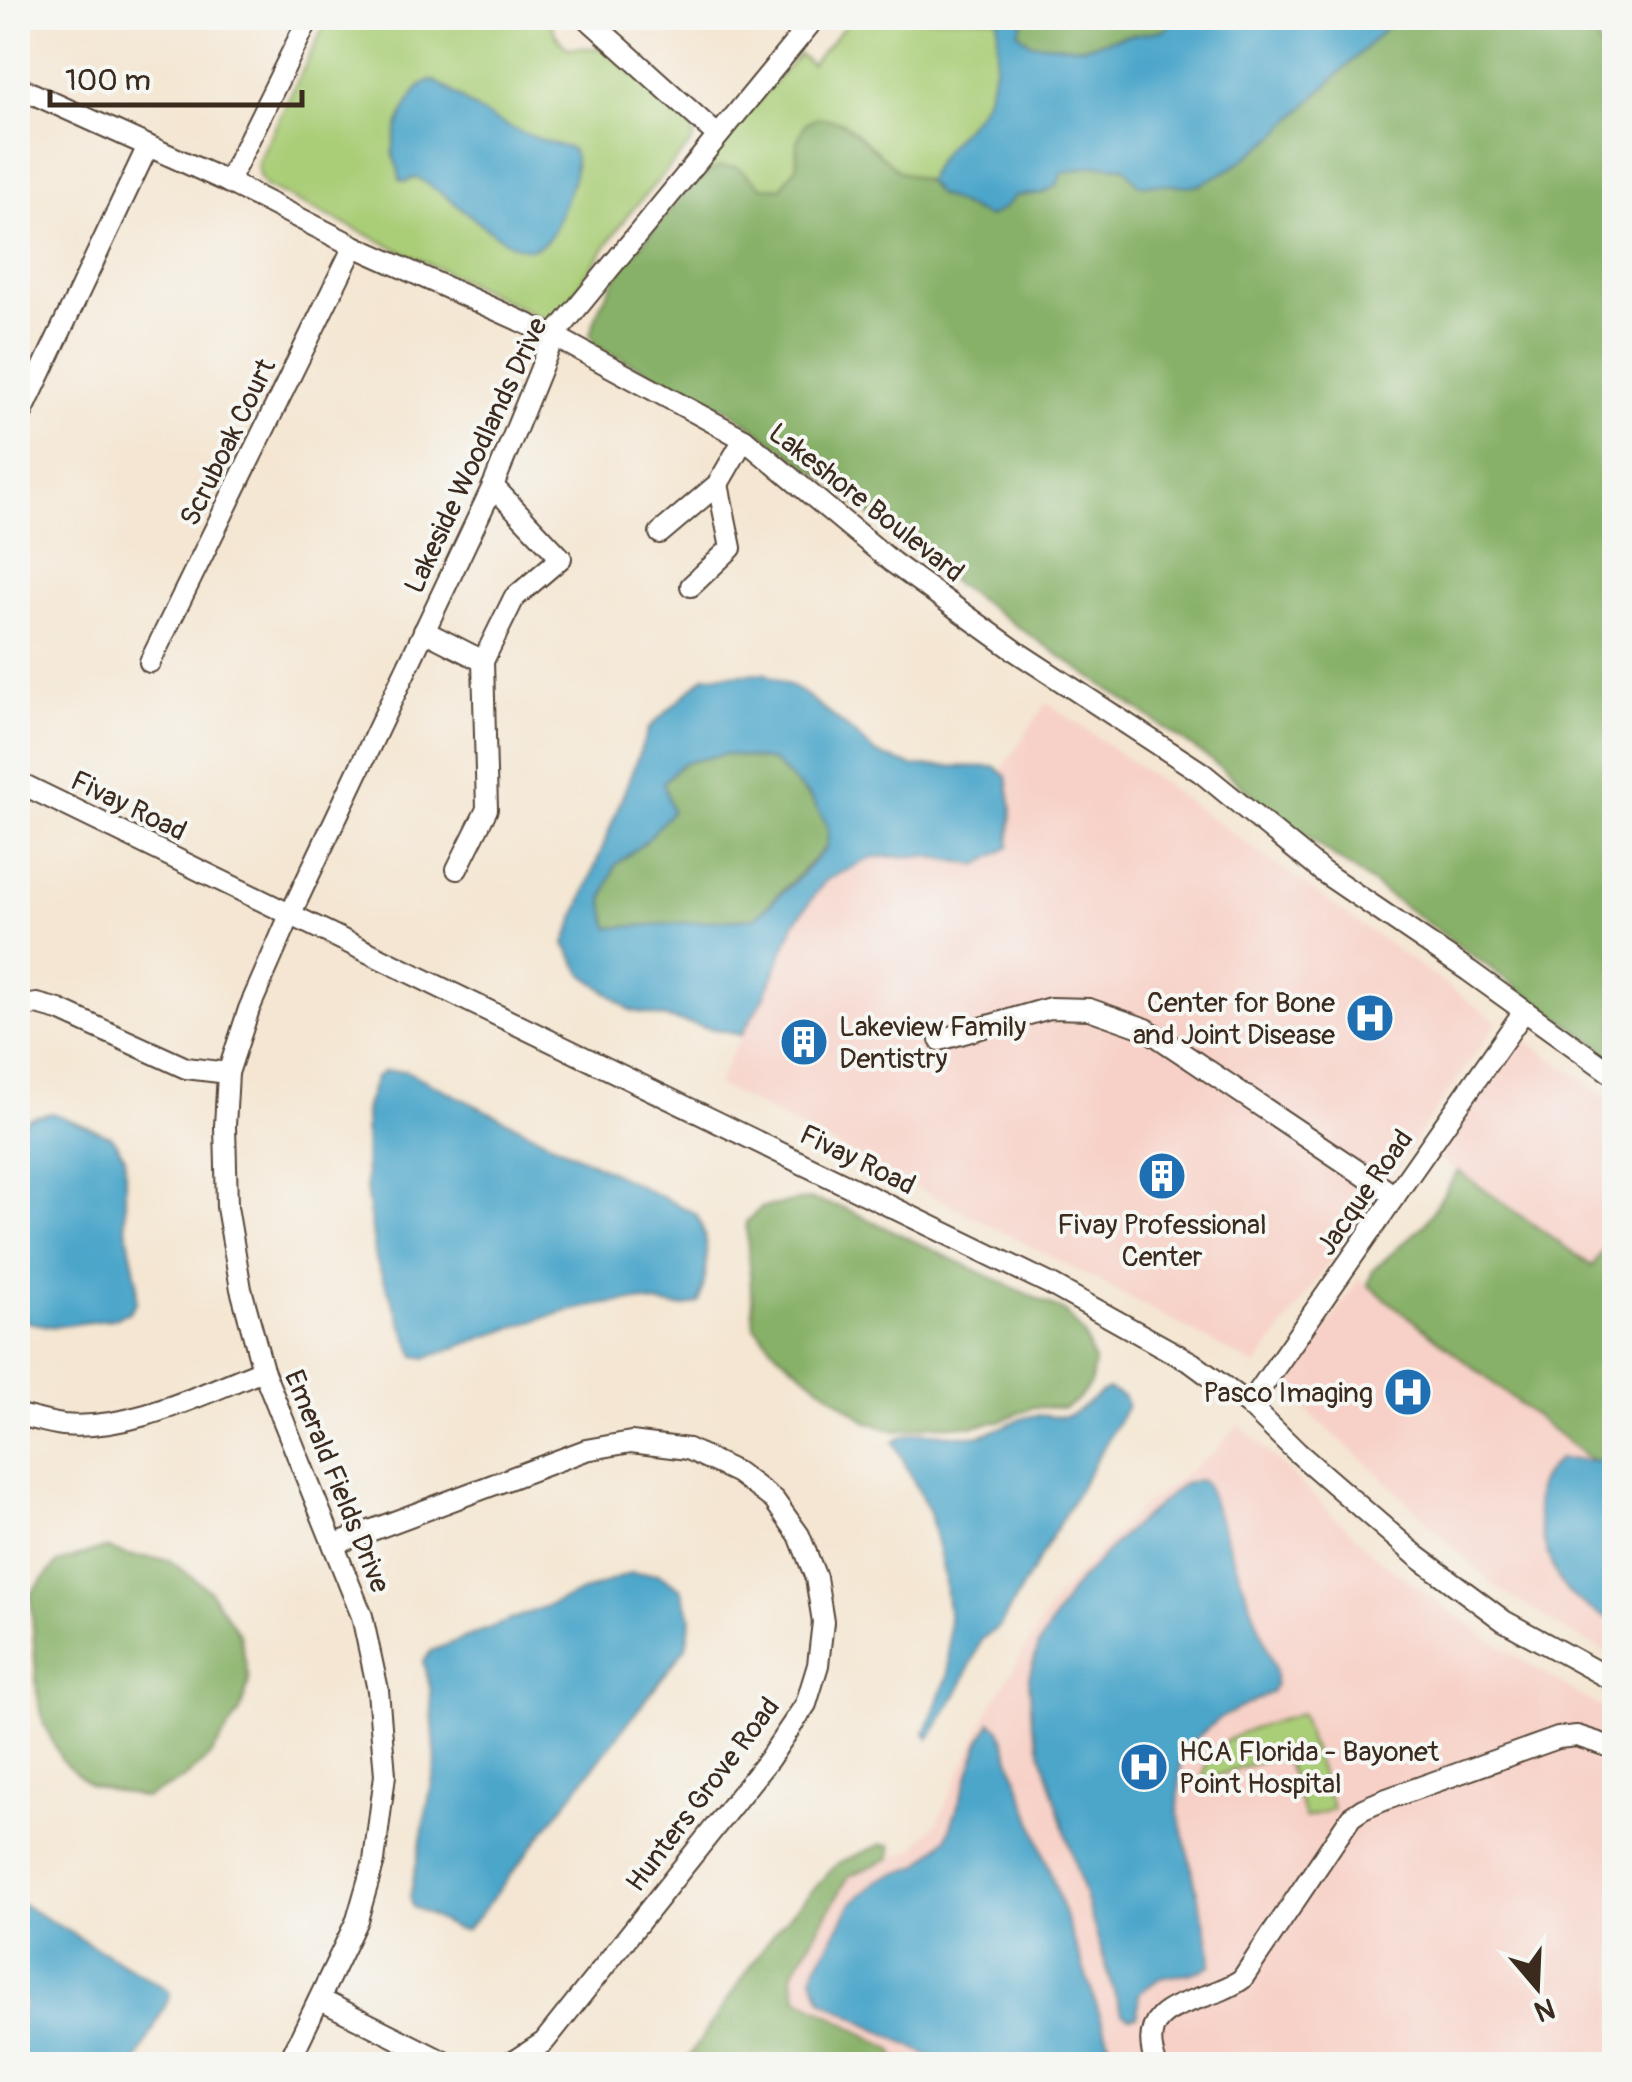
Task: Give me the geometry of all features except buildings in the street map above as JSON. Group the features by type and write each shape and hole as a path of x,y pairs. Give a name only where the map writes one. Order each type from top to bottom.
{"street":[{"path":"228,182 309,18"},
{"path":"587,18 717,135"},
{"name":"Lakeside Woodlands Drive","path":"290,913 493,486 554,336 814,18"},
{"name":"Lakeshore Boulevard","path":"18,88 554,336 744,439 892,562 1017,652 1202,772 1323,872 1614,1075"},
{"path":"18,421 148,146"},
{"name":"Scruboak Court","path":"150,662 354,246"},
{"path":"660,532 718,484 744,439"},
{"path":"691,586 731,548 718,484"},
{"path":"457,869 487,810 483,660 514,598 561,558 493,486"},
{"path":"424,630 483,660"},
{"name":"Fivay Road","path":"18,782 1050,1284 1192,1363 1249,1405 1418,1557 1504,1621 1614,1681"},
{"name":"Emerald Fields Drive","path":"288,2064 357,1920 374,1861 386,1775 378,1690 362,1616 263,1370 240,1289 228,1208 228,1073 249,1008 290,913"},
{"path":"18,1007 38,1004 59,1010 186,1068 228,1073"},
{"path":"940,1040 1050,1008 1089,1008 1146,1029 1395,1196"},
{"name":"Jacque Road","path":"1249,1405 1524,1012"},
{"path":"18,1415 62,1424 106,1424 138,1417 263,1370"},
{"name":"Hunters Grove Road","path":"335,1544 586,1450 631,1442 688,1449 738,1473 774,1500 799,1536 816,1578 823,1622 818,1665 806,1704 769,1759 544,2042 515,2060 499,2064"},
{"path":"1156,2064 1148,2038 1152,2027 1172,2009 1230,1988 1242,1979 1351,1817 1362,1809 1558,1738 1577,1736 1614,1748"},
{"path":"320,2000 448,2064"}],"shaded area":[{"path":"1047,702 1498,1022 1256,1366 717,1085 764,998 795,922 825,881 874,857 927,856 978,865 1007,777 1001,771"},
{"path":"1521,1037 1614,1102 1614,1236 1593,1266 1436,1157"},
{"path":"1359,1278 1591,1460 1559,1459 1567,1590 1589,1609 1614,1621 1614,1656 1493,1585 1368,1464 1286,1393"},
{"name":"HCA Florida - Bayonet Point Hospital","path":"1239,1424 1379,1559 1486,1637 1597,1706 1614,1709 1614,2064 898,2064 893,2050 797,1997 792,1974 849,1876 914,1849 939,1819 992,1704 1057,1596 1138,1510 1215,1451"}],"green space":[{"path":"328,18 551,18 556,35 568,48 600,48 690,123 692,142 626,217 565,312 550,322 265,186 258,162"},
{"path":"852,18 998,18 997,57 987,95 974,117 941,155 927,181 900,172 842,122 797,142 797,166 781,188 762,187 737,167 695,180 727,136 799,54 811,64"},
{"path":"1025,18 1175,18 1166,30 1083,47 1030,43 1018,32"},
{"path":"1396,18 1588,18 1614,75 1614,111 1607,113 1614,133 1614,1057 1278,816 1211,760 946,577 836,487 731,411 595,346 590,334 619,271 695,180 719,167 737,167 762,187 781,188 797,166 797,142 805,124 819,117 842,122 900,172 927,181 937,194 988,217 1015,196 1043,193 1059,175 1088,165 1127,168 1198,186 1271,140"},
{"path":"725,754 772,761 811,799 829,827 827,846 755,918 608,928 603,899 615,865 646,841 663,782 683,763"},
{"path":"1458,1171 1592,1266 1614,1236 1614,1461 1591,1460 1368,1285 1373,1270 1424,1225"},
{"path":"809,1199 844,1208 1065,1312 1084,1335 1094,1362 1091,1382 1078,1400 1064,1408 1032,1407 1001,1421 897,1431 867,1422 780,1355 754,1326 746,1222 761,1208"},
{"path":"105,1548 169,1560 208,1589 240,1635 249,1681 240,1712 212,1754 184,1779 145,1798 90,1785 63,1762 44,1724 37,1692 31,1594 57,1563"},
{"path":"1301,1714 1333,1809 1305,1818 1284,1754 1203,1780 1208,1759 1228,1740"},
{"path":"882,1844 891,1845 891,1858 849,1876 792,1974 797,1997 893,2050 898,2064 684,2064 774,1932 838,1863"}],"water":[{"path":"998,18 1025,18 1018,32 1030,43 1083,47 1165,30 1175,18 1396,18 1271,140 1197,186 1138,184 1124,167 1094,165 1062,173 1057,185 1043,193 1015,196 988,217 937,194 927,181 941,155 974,117 987,95 997,57"},
{"path":"431,80 505,125 572,149 575,171 571,187 553,231 542,244 528,249 517,246 417,177 400,180 394,157 399,125 409,101"},
{"path":"764,673 805,694 875,753 912,766 996,767 1007,777 1012,809 1009,847 978,865 927,856 874,857 825,881 795,922 764,998 741,1035 630,1010 582,973 565,944 649,728 705,676","holes":["725,754 773,761 812,799 828,827 827,847 799,877 755,918 609,928 603,899 615,865 646,841 672,811 663,782 683,763"]},
{"path":"385,1071 406,1071 696,1214 704,1234 706,1257 699,1302 677,1307 637,1301 610,1303 530,1322 426,1358 415,1356 376,1260 366,1187 365,1110 376,1077"},
{"path":"52,1113 111,1136 125,1157 125,1222 137,1282 136,1302 129,1312 111,1319 54,1327 18,1320 18,1128 29,1118"},
{"path":"1108,1389 1124,1397 1127,1406 1000,1626 982,1639 960,1688 929,1739 925,1733 948,1676 949,1622 944,1574 930,1513 894,1442 922,1432 979,1435 1031,1416 1069,1415"},
{"path":"1559,1459 1614,1461 1614,1621 1567,1591 1548,1555 1537,1495 1542,1477"},
{"path":"1200,1480 1206,1484 1275,1669 1275,1685 1271,1692 1217,1720 1181,1752 1178,1811 1211,1965 1160,1978 1139,1993 1137,2016 1130,2018 1122,2013 1115,1995 1032,1722 1029,1677 1039,1645 1071,1590 1123,1535 1184,1483"},
{"path":"631,1573 659,1574 681,1589 691,1618 686,1647 465,1930 413,1907 410,1897 436,1763 430,1686 423,1662 431,1651"},
{"path":"991,1722 1000,1729 1117,2064 945,2064 822,2000 812,1975 852,1903 879,1880 919,1866 947,1838 980,1742"},
{"path":"18,1902 168,1990 167,2002 135,2064 18,2064 18,2026 25,2002 18,1993"}],"place":[{"name":"Center for Bone and Joint Disease","path":"1370,1018"},
{"name":"Lakeview Family Dentistry","path":"804,1042"},
{"name":"Fivay Professional Center","path":"1162,1176"},
{"name":"Pasco Imaging","path":"1408,1392"},
{"name":"HCA Florida - Bayonet Point Hospital","path":"1144,1767"}]}
